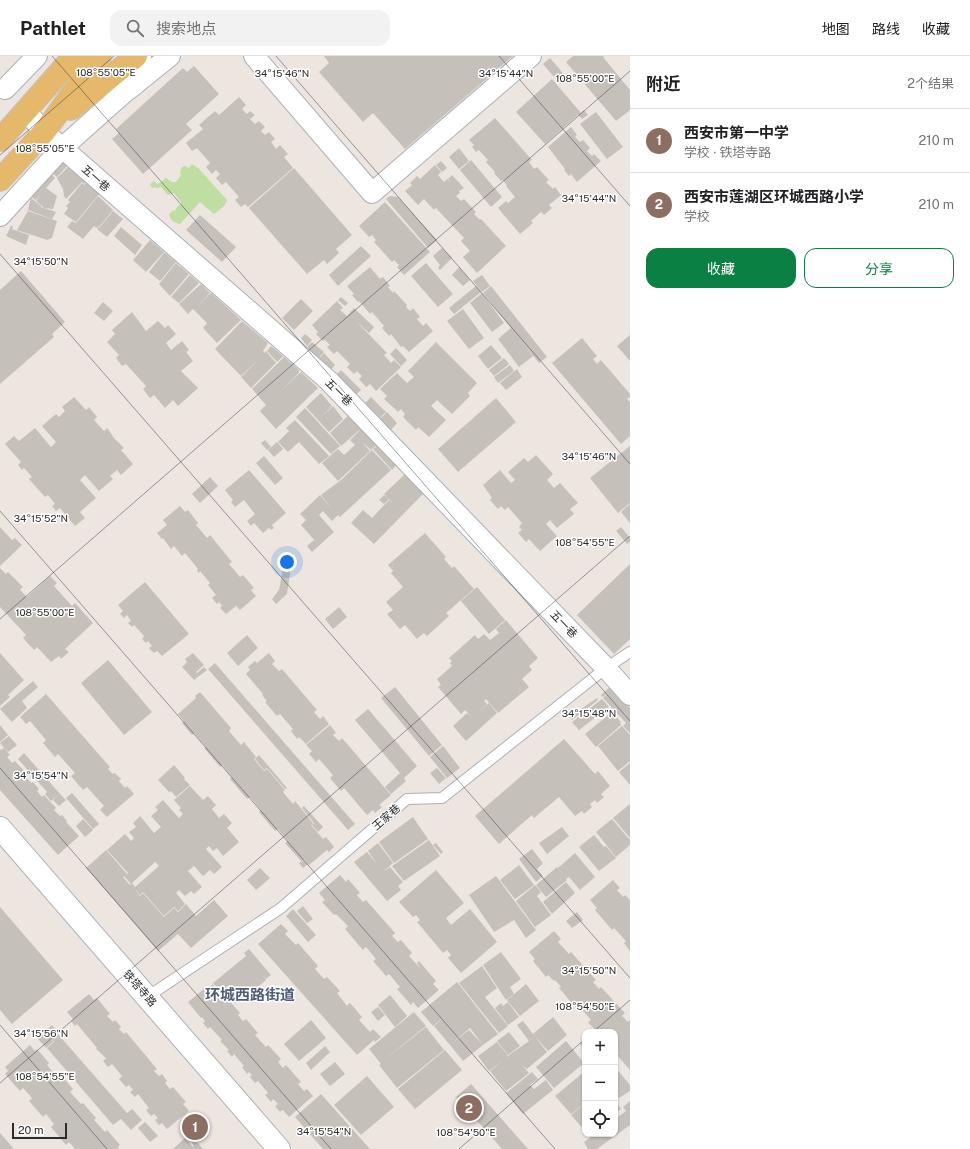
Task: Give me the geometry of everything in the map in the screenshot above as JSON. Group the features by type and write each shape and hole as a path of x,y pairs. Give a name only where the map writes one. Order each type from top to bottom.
{"main road":[{"path":"26,111 58,56"},
{"path":"0,140 74,56"},
{"path":"0,180 44,132 100,56"},
{"path":"44,132 136,56"}],"street":[{"path":"2,92 23,56"},
{"path":"2,92 37,56"},
{"path":"126,91 141,56"},
{"path":"0,216 62,148 126,91 170,56"},
{"path":"254,56 372,193 531,56"},
{"name":"五一巷","path":"26,111 44,132 328,380 606,668 630,695"},
{"name":"铁塔寺路","path":"0,828 279,1149"}],"lane":[{"name":"王家巷","path":"147,997 281,908 407,799 442,798 606,668 630,652"}],"green space":[{"path":"192,164 199,169 227,200 224,206 214,214 200,202 180,224 178,224 171,220 169,214 176,210 181,202 174,193 168,195 161,187 152,188 150,184 154,181 157,184 160,183 166,178 172,182 176,182 181,175 180,172 182,167 185,166 189,168"}],"building":[{"path":"324,56 513,56 405,149 373,113 363,122 319,72 329,63"},
{"path":"573,56 604,56 603,57 630,90 630,110 616,121 566,62"},
{"path":"550,58 567,78 560,84 543,64"},
{"path":"194,66 219,94 186,124 192,130 143,174 112,139 119,133 116,129 183,68 187,72"},
{"path":"552,79 581,113 584,110 588,115 582,119 578,115 545,144 516,112"},
{"path":"239,97 246,105 242,109 247,114 250,111 255,115 250,119 255,124 259,121 265,127 261,131 265,135 269,132 275,139 271,142 276,149 280,145 288,154 284,157 293,168 248,207 245,204 241,207 235,200 239,197 226,182 222,185 216,178 220,174 216,170 212,174 206,167 210,163 197,148 192,151 186,143 203,129 199,125 215,111 219,115"},
{"path":"596,112 623,147 607,159 580,124"},
{"path":"495,118 532,160 529,162 534,169 537,167 549,180 546,182 553,189 555,187 561,195 549,205 552,208 544,215 541,212 531,221 533,223 520,234 498,208 506,201 508,203 515,197 503,180 501,181 494,173 495,172 486,162 488,160 479,150 476,152 472,147 474,145 469,140"},
{"path":"571,127 577,135 575,137 580,142 583,140 590,148 587,151 592,156 594,154 601,161 577,182 571,174 569,176 564,170 565,169 548,147"},
{"path":"459,148 469,161 459,169 449,157"},
{"path":"61,158 68,165 57,177 49,171"},
{"path":"471,160 502,197 491,207 460,170"},
{"path":"441,161 447,168 442,172 436,165"},
{"path":"435,165 441,172 438,175 444,182 447,179 451,183 448,179 452,175 464,188 459,191 460,193 456,196 461,201 464,199 476,212 474,214 480,220 481,219 506,246 477,273 463,257 470,251 461,241 464,238 436,208 434,210 424,199 418,205 405,191 412,185 410,183 417,176 420,179"},
{"path":"69,166 87,182 84,184 82,182 66,199 57,178"},
{"path":"294,168 352,235 336,249 339,253 327,264 324,260 307,274 249,208"},
{"path":"48,171 55,178 46,188 57,196 53,209 44,208 36,201 42,193 36,200 30,196"},
{"path":"87,182 99,194 76,222 64,214 68,208 66,206 70,202 68,200 82,183 84,185"},
{"path":"98,196 113,210 99,227 98,226 96,228 94,226 83,239 67,227 72,221 75,223 77,222"},
{"path":"390,196 398,197 437,240 428,248 386,199"},
{"path":"31,198 41,207 56,212 52,219 28,210"},
{"path":"385,202 430,252 404,275 397,267 399,265 394,260 392,262 374,242 376,240 372,235 369,237 359,226"},
{"path":"28,211 57,221 52,238 47,240 17,230"},
{"path":"113,211 123,219 107,237 97,229 98,226 99,228"},
{"path":"200,215 236,247 222,262 186,230"},
{"path":"11,226 13,226 12,229 29,235 26,245 6,236"},
{"path":"121,227 142,245 135,255 114,236"},
{"path":"150,240 164,252 146,272 133,260"},
{"path":"361,246 371,256 338,286 329,275"},
{"path":"442,248 452,258 440,270 438,268 440,265 433,256"},
{"path":"164,253 176,262 160,281 149,272"},
{"path":"176,263 189,274 170,296 159,284"},
{"path":"426,263 453,294 438,307 411,276"},
{"path":"370,267 380,279 383,277 390,286 388,287 393,293 394,291 407,305 406,307 410,311 413,308 420,317 417,319 423,326 426,323 433,331 409,352 403,346 401,347 391,334 389,336 382,328 384,326 372,312 370,314 359,301 358,302 352,295 354,294 347,286"},
{"path":"459,267 470,280 463,286 452,275"},
{"path":"21,271 65,322 52,334 54,337 0,384 0,290"},
{"path":"190,275 199,283 179,303 171,297"},
{"path":"482,275 490,286 482,292 473,281"},
{"path":"201,284 210,293 196,307 211,293 241,320 217,343 203,328 207,323 193,309 188,314 179,304"},
{"path":"476,286 481,292 454,314 449,308"},
{"path":"491,286 547,357 539,363 512,329 533,356 519,367 498,339 511,328 483,293"},
{"path":"482,293 504,323 492,332 470,303"},
{"path":"341,297 348,303 345,306 338,300"},
{"path":"301,299 313,311 294,330 282,318"},
{"path":"337,301 343,308 340,310 347,316 354,308 374,327 369,333 355,320 387,353 384,355 391,363 394,360 401,367 376,391 370,384 366,387 359,379 362,376 357,371 354,374 347,367 350,364 337,351 334,354 327,347 330,345 316,334 318,332 312,325"},
{"path":"103,302 113,311 104,321 94,313"},
{"path":"463,309 484,338 469,349 447,321"},
{"path":"132,312 146,331 158,321 165,328 168,325 176,334 166,343 171,350 182,341 189,350 186,352 193,361 181,371 198,388 178,406 173,400 165,408 154,395 150,398 143,389 146,386 126,364 122,366 116,358 119,355 107,342 115,334 112,330"},
{"path":"242,321 268,343 263,351 265,353 266,351 276,363 251,388 241,377 259,359 241,376 215,349"},
{"path":"305,334 312,340 307,346 301,338"},
{"path":"630,335 630,361 617,346"},
{"path":"582,338 597,356 593,359 597,364 601,360 630,394 630,397 627,399 630,402 630,436 621,444 552,363"},
{"path":"312,342 324,352 318,359 307,347"},
{"path":"436,342 477,383 468,393 470,396 452,414 437,400 431,406 446,420 429,437 418,427 416,430 403,417 405,414 401,409 398,412 384,399 387,396 380,389 397,373 407,383 414,377 408,371"},
{"path":"491,345 502,358 488,369 478,356"},
{"path":"271,346 283,356 277,362 267,351"},
{"path":"396,348 407,360 401,366 390,354"},
{"path":"324,353 335,365 330,371 318,360"},
{"path":"284,357 299,370 299,373 280,392 301,372 318,388 276,429 260,411 266,405 252,389"},
{"path":"504,358 509,364 494,376 489,370"},
{"path":"510,365 514,371 498,383 494,377"},
{"path":"517,369 522,377 506,390 500,383"},
{"path":"341,370 361,390 354,396 335,376"},
{"path":"321,393 332,406 320,418 333,406 343,419 329,432 306,407"},
{"path":"74,397 86,410 89,407 97,417 94,420 104,431 107,428 112,436 124,448 121,450 133,464 121,475 117,470 110,476 113,479 99,491 85,475 80,480 96,498 80,512 85,518 75,526 60,508 56,511 52,506 55,504 48,495 45,497 29,479 32,477 24,468 22,470 18,465 21,462 5,444 14,436 19,441 35,428 51,447 56,442 42,426 56,414 59,417 65,411 62,407"},
{"path":"371,397 386,412 380,418 365,403"},
{"path":"496,398 516,422 458,472 438,449"},
{"path":"305,408 340,446 331,454 296,417"},
{"path":"387,412 397,423 391,430 380,419"},
{"path":"349,415 363,427 341,446 330,433"},
{"path":"295,420 329,456 319,464 299,442 288,452 278,442 289,431 286,428"},
{"path":"363,427 380,442 371,450 362,442 370,451 338,481 322,463 338,449 344,455 355,445 350,440"},
{"path":"265,440 271,447 267,450 261,443"},
{"path":"277,442 283,449 274,457 268,450"},
{"path":"378,445 397,464 392,470 373,449"},
{"path":"630,446 630,503 618,513 590,478"},
{"path":"372,450 391,470 340,517 338,515 332,521 323,511 319,515 334,532 312,552 307,546 314,540 318,544 301,525 306,520 300,514 320,495 332,509 321,495 341,480"},
{"path":"536,455 553,474 547,480 554,488 560,483 578,503 570,509 574,514 557,528 550,520 546,524 557,536 540,551 529,539 526,542 518,533 522,530 519,527 522,523 508,507 505,510 501,506 498,509 490,500 492,498 483,485 500,470 511,483 515,480 508,472 524,458 528,462"},
{"path":"264,456 283,478 275,485 256,463"},
{"path":"249,470 286,513 272,525 274,528 271,530 269,528 263,533 254,523 251,526 247,521 255,514 244,500 235,507 231,502 233,500 225,490"},
{"path":"405,474 424,493 374,544 351,523 363,510 372,518 389,500 396,507 384,494"},
{"path":"210,477 218,486 200,503 192,494"},
{"path":"384,495 389,499 384,504 379,500"},
{"path":"630,504 630,523 621,512"},
{"path":"180,506 185,512 188,510 198,523 196,525 207,538 210,535 232,562 229,564 240,577 243,575 254,588 251,590 256,596 240,610 236,606 226,614 220,608 222,606 219,602 217,604 212,598 216,595 208,585 210,583 200,571 199,573 197,571 198,569 185,553 182,556 174,546 171,549 163,538 162,539 157,533 167,525 163,520"},
{"path":"0,527 12,540 15,538 22,545 0,566"},
{"path":"621,527 630,538 630,542 627,544 616,531"},
{"path":"425,533 446,557 444,559 452,568 454,566 474,589 446,613 449,616 427,636 424,633 417,639 405,625 400,629 387,614 393,610 386,602 403,587 391,573 393,571 388,565"},
{"path":"286,553 293,553 287,594 276,604 272,599 279,590"},
{"path":"630,564 630,639 614,654 577,615"},
{"path":"0,568 6,574 8,572 23,587 20,590 27,597 50,576 57,583 54,586 72,606 75,603 93,623 65,649 69,652 61,659 59,656 51,662 37,647 34,650 23,638 26,635 0,607"},
{"path":"145,582 189,634 162,656 157,651 154,653 149,648 152,646 148,641 146,643 142,639 144,636 134,625 132,627 128,623 131,621 127,615 124,618 120,614 123,611 118,605"},
{"path":"477,587 505,620 489,634 461,601"},
{"path":"339,607 347,617 333,629 325,619"},
{"path":"506,620 538,658 529,666 532,670 522,679 529,687 498,713 486,699 484,701 487,704 478,712 489,703 497,713 466,741 453,726 467,713 472,717 465,710 461,714 438,687 441,685 437,679 452,666 450,663 452,661 449,658 475,635 478,639 484,634 490,640 499,633 496,629"},
{"path":"247,635 258,648 238,666 227,653"},
{"path":"0,653 24,680 8,695 10,697 0,706"},
{"path":"193,653 204,665 196,672 197,673 204,667 207,670 194,680 182,667 187,662 185,659"},
{"path":"269,653 275,661 272,664 279,671 282,669 317,710 314,712 320,719 323,716 329,724 306,744 299,737 297,739 291,731 293,729 280,714 277,716 265,702 267,701 262,695 263,694 246,674 250,670 248,667 255,661 257,663"},
{"path":"108,660 152,712 124,735 81,683"},
{"path":"215,663 355,824 348,830 208,669"},
{"path":"33,681 38,687 22,701 27,708 12,722 0,709"},
{"path":"611,686 613,687 612,688 630,708 630,733 623,726 626,723 603,698 608,693 602,697 601,695"},
{"path":"395,687 442,745 429,756 381,698"},
{"path":"200,692 231,728 229,731 241,745 244,742 256,757 254,759 264,771 267,769 285,790 283,792 293,804 295,801 313,823 311,825 323,839 326,837 334,847 329,852 327,850 309,865 304,859 302,862 285,843 288,841 278,829 275,831 259,812 261,810 250,797 247,799 230,779 232,777 222,765 220,767 194,733 192,735 182,723 184,721 178,714 196,698 195,696"},
{"path":"46,694 110,767 108,769 113,774 115,773 121,779 119,781 125,788 127,786 134,794 107,817 100,810 104,806 87,787 83,790 71,776 75,773 58,754 55,757 43,743 46,740 30,721 26,724 20,717"},
{"path":"597,698 598,700 572,720 569,717"},
{"path":"602,699 609,707 579,730 572,722"},
{"path":"368,709 417,766 404,778 406,781 391,794 385,787 400,773 355,720"},
{"path":"612,712 621,722 621,725 596,747 585,734"},
{"path":"0,725 8,735 0,742"},
{"path":"330,725 336,733 333,735 339,741 342,738 391,795 379,805 382,807 375,813 373,810 367,815 344,788 341,791 330,778 333,775 319,759 316,762 309,754 312,751 306,745"},
{"path":"622,726 630,735 630,761 618,771 598,746"},
{"path":"9,736 17,745 8,752 0,743"},
{"path":"564,739 595,774 598,771 610,786 601,794 604,797 597,803 595,800 590,804 592,807 584,814 582,811 575,816 559,797 534,818 532,815 499,844 475,816"},
{"path":"443,746 460,768 447,778 430,757"},
{"path":"4,748 10,755 7,757 12,763 15,761 28,775 26,777 39,789 37,791 42,797 44,795 56,808 54,810 60,816 62,815 67,821 66,822 79,836 58,855 0,790 0,749 1,750"},
{"path":"24,753 60,794 51,801 45,794 47,792 18,759"},
{"path":"259,755 287,788 285,789 267,768 264,770 255,759"},
{"path":"630,763 630,785 619,772"},
{"path":"174,765 190,785 176,797 158,780"},
{"path":"437,768 446,778 439,784 430,773"},
{"path":"190,786 203,800 208,796 216,805 212,809 219,818 224,814 232,823 227,828 239,842 223,856 217,848 213,851 209,846 206,849 222,867 214,874 210,870 203,876 194,866 188,871 202,887 194,894 191,891 185,896 179,890 176,893 185,904 178,911 174,907 164,916 143,892 140,895 134,888 140,896 143,893 164,917 174,908 178,912 186,904 196,916 214,900 228,916 191,948 178,934 158,951 86,868 106,850 127,874 128,873 107,850 125,834 131,841 134,838 129,832 136,827 133,823 140,816 154,833 161,827 151,816 158,810 155,807 163,800 179,818 183,814 179,810 181,808 174,800","holes":["155,862 159,866 135,887 132,883","124,876 131,884 130,885 123,877"]},
{"path":"72,793 99,824 93,829 66,798"},
{"path":"60,794 66,800 59,806 53,800"},
{"path":"630,804 630,838 613,818"},
{"path":"304,806 323,827 318,832 312,825 314,823 302,808"},
{"path":"413,817 428,839 394,863 379,842"},
{"path":"83,819 93,830 85,837 76,826"},
{"path":"612,819 630,840 630,845 616,857 596,832"},
{"path":"562,827 569,836 547,854 539,843"},
{"path":"594,835 616,858 599,871 579,847"},
{"path":"429,840 440,856 404,881 392,866"},
{"path":"378,843 393,863 383,872 390,867 403,882 398,886 401,890 387,901 354,862 367,852 378,865 368,851"},
{"path":"436,843 443,852 441,854 433,845"},
{"path":"532,849 543,863 537,869 543,876 536,882 519,859"},
{"path":"575,853 595,877 580,890 569,877 546,897 536,885 557,867 564,876 558,868"},
{"path":"304,860 308,864 303,868 299,863"},
{"path":"519,865 534,885 515,899 500,880"},
{"path":"260,868 270,878 256,890 247,880"},
{"path":"436,870 464,903 446,918 451,925 470,909 497,942 461,973 448,958 451,955 447,950 443,953 417,922 420,920 416,915 413,917 399,902"},
{"path":"340,875 346,882 348,879 360,893 357,895 363,902 366,900 395,933 392,936 398,942 401,940 412,953 409,956 421,969 417,963 419,961 436,981 433,984 439,990 418,1008 413,1002 411,1005 397,989 400,987 389,974 386,976 373,961 376,959 366,947 363,950 345,929 348,926 336,914 334,915 322,902 325,900 319,893"},
{"path":"496,876 536,930 526,938 514,920 494,932 469,895"},
{"path":"613,880 620,888 617,890 623,897 625,895 630,900 630,951 624,943 626,941 614,928 612,930 595,910 597,908 590,900"},
{"path":"566,882 575,893 552,914 543,902"},
{"path":"535,885 541,892 537,896 551,915 535,927 516,901"},
{"path":"303,906 313,919 307,923 297,911"},
{"path":"0,907 63,980 12,1024 0,1010"},
{"path":"293,909 316,935 308,942 286,916"},
{"path":"577,912 583,920 572,928 566,921"},
{"path":"281,924 288,931 285,934 296,945 298,943 318,966 315,969 324,979 327,977 340,991 337,993 347,1006 350,1003 362,1017 359,1020 370,1032 373,1029 381,1037 375,1042 374,1040 357,1055 258,944"},
{"path":"554,931 561,939 558,942 569,954 571,952 596,980 593,982 599,989 601,987 625,1013 622,1016 628,1022 630,1020 630,1070 618,1056 618,1029 594,1029 588,1022 591,1020 579,1006 576,1008 559,988 561,987 555,980 554,981 548,975 546,977 533,961 535,959 529,952"},
{"path":"249,949 271,975 266,979 263,976 266,980 243,1001 229,985 221,992 213,983 246,956 244,953"},
{"path":"501,952 521,979 510,987 514,994 506,1000 483,965"},
{"path":"482,966 497,988 485,997 508,1026 499,1033 459,983"},
{"path":"457,982 498,1034 483,1045 470,1028 450,1045 434,1026 448,1013 433,1026 421,1012"},
{"path":"213,984 240,1013 238,1015 243,1021 246,1019 258,1033 255,1035 266,1047 268,1045 281,1059 278,1062 283,1068 286,1065 301,1082 298,1084 304,1091 307,1089 313,1096 289,1117 283,1110 280,1112 275,1106 278,1104 273,1099 271,1102 265,1095 268,1093 258,1081 255,1083 250,1077 252,1075 249,1072 247,1074 242,1067 244,1066 234,1054 232,1057 227,1051 229,1050 220,1041 222,1040 210,1027 208,1029 203,1023 205,1021 188,1002 204,989 206,990"},
{"path":"526,984 539,1001 520,1016 507,1000"},
{"path":"89,994 94,1000 97,998 110,1014 107,1016 113,1022 115,1020 121,1027 119,1029 124,1034 126,1032 157,1069 154,1071 159,1076 162,1074 167,1081 165,1083 170,1089 173,1087 186,1102 183,1104 189,1111 167,1129 162,1123 159,1125 155,1120 158,1118 154,1114 151,1116 146,1110 149,1108 138,1094 135,1097 130,1092 133,1090 129,1085 126,1087 119,1079 122,1076 112,1064 108,1067 103,1061 106,1058 96,1049 97,1048 77,1024 75,1026 71,1021 73,1019 67,1012"},
{"path":"390,995 407,1016 395,1027 378,1005"},
{"path":"508,1002 519,1017 508,1025 495,1008 501,1003 503,1006"},
{"path":"378,1007 385,1015 378,1021 371,1012"},
{"path":"414,1012 426,1026 384,1060 426,1027 444,1050 397,1088 379,1065 381,1064 369,1049"},
{"path":"553,1017 567,1035 548,1051 533,1034"},
{"path":"311,1020 326,1038 299,1061 284,1044"},
{"path":"523,1021 547,1052 527,1069 523,1066 529,1073 506,1091 490,1071 503,1060 489,1071 478,1056 497,1042 509,1057 509,1055 529,1041 517,1025"},
{"path":"52,1025 58,1032 57,1033 127,1113 132,1109 142,1120 131,1130 121,1119 113,1125 47,1048 54,1042 51,1038 53,1042 46,1048 37,1038"},
{"path":"469,1030 483,1045 463,1061 450,1045"},
{"path":"509,1032 520,1046 508,1055 497,1041"},
{"path":"566,1041 582,1061 582,1065 554,1088 536,1067"},
{"path":"30,1045 35,1051 37,1049 49,1063 47,1065 58,1078 61,1075 73,1089 70,1092 81,1104 83,1103 96,1118 94,1120 105,1132 107,1130 120,1145 118,1147 119,1149 75,1149 69,1142 66,1145 51,1127 54,1124 46,1114 43,1117 29,1101 32,1098 23,1088 20,1091 5,1074 8,1071 5,1067"},
{"path":"325,1046 330,1052 311,1070 306,1063"},
{"path":"445,1050 462,1070 415,1109 398,1089"},
{"path":"335,1062 345,1074 330,1086 320,1074"},
{"path":"618,1071 630,1085 630,1091 619,1098"},
{"path":"532,1072 538,1079 530,1085 534,1089 546,1080 553,1090 523,1114 506,1093"},
{"path":"582,1074 582,1105 571,1114 555,1096"},
{"path":"367,1076 394,1107 361,1135 334,1105"},
{"path":"471,1084 528,1149 502,1149 456,1097"},
{"path":"321,1094 370,1149 323,1149 295,1117"},
{"path":"630,1101 630,1125 618,1134 618,1117 626,1111 623,1107"},
{"path":"618,1104 621,1109 618,1112"},
{"path":"582,1106 582,1128 571,1115"},
{"path":"145,1122 158,1136 150,1142 138,1128"},
{"path":"0,1133 14,1149 0,1149"},
{"path":"591,1137 614,1137 597,1149 588,1149 584,1142"},
{"path":"185,1138 193,1147 194,1146 192,1143 195,1140 203,1149 173,1149"}],"place":[{"name":"西安市莲湖区环城西路小学","path":"469,1108"},
{"name":"西安市第一中学","path":"195,1127"}],"district":[{"name":"环城西路街道","path":"250,994"}]}
